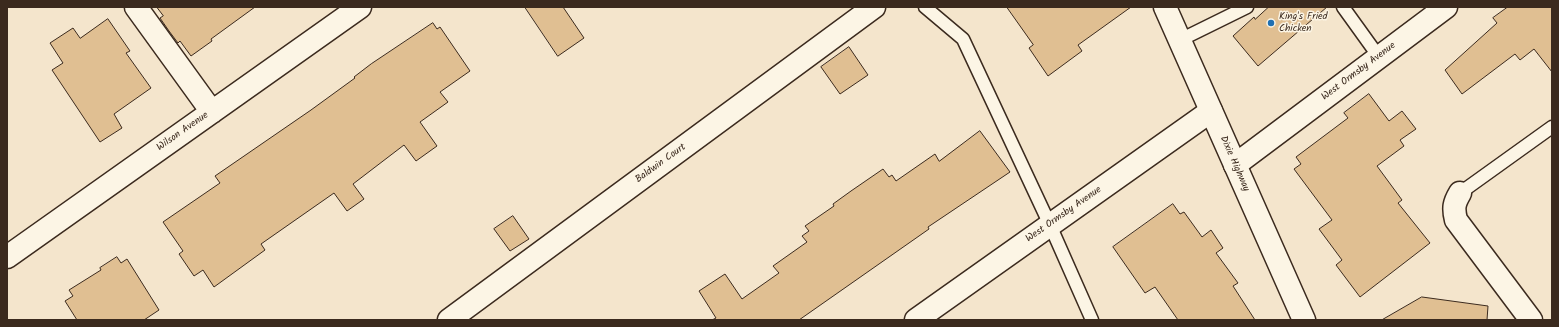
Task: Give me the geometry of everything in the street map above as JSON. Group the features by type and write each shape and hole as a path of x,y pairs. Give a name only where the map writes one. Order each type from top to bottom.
{"street":[{"path":"136,7 212,112"},
{"name":"Wilson Avenue","path":"7,257 360,7"},
{"name":"Baldwin Court","path":"449,320 874,7"},
{"name":"Dixie Highway","path":"1165,7 1304,320"},
{"name":"West Ormsby Avenue","path":"1235,165 1446,7"},
{"name":"West Ormsby Avenue","path":"916,320 1211,111"},
{"path":"1460,193 1454,204 1453,211 1456,220 1531,320"}],"lane":[{"path":"925,7 963,39 1050,225 1092,320"},
{"path":"1180,40 1247,7"},
{"path":"1343,7 1379,57"},
{"path":"1460,193 1552,127"}],"building":[{"path":"157,7 255,7 211,39 212,41 191,56 180,41 178,43 169,31 160,18 163,16"},
{"path":"525,7 563,7 584,38 558,56"},
{"path":"1007,7 1131,7 1078,45 1082,51 1048,76 1029,48 1033,45"},
{"path":"1269,7 1327,7 1258,66 1233,36 1254,17 1255,19"},
{"path":"1508,7 1552,7 1552,72 1534,49 1520,60 1515,54 1462,94 1445,70 1497,23 1493,18"},
{"path":"108,19 130,51 126,53 151,88 114,114 122,128 100,142 52,70 63,63 50,43 73,28 80,38"},
{"path":"433,23 437,29 440,27 470,71 440,92 448,102 420,122 437,146 416,161 404,145 353,184 364,199 347,211 334,193 261,244 265,250 214,287 203,270 194,276 179,254 183,251 163,222 220,183 215,176 311,110 355,78 354,77 371,64"},
{"path":"849,47 868,75 840,94 821,67"},
{"path":"1369,94 1389,121 1402,111 1416,129 1400,140 1404,146 1377,166 1402,200 1398,203 1430,243 1360,297 1336,265 1342,260 1319,229 1332,220 1294,169 1301,164 1296,157 1348,118 1344,113"},
{"path":"980,131 1010,172 928,227 929,229 799,320 712,320 716,318 699,291 725,274 742,299 779,273 773,266 807,242 802,236 809,231 805,226 834,206 833,204 851,191 883,169 889,177 892,175 896,181 935,154 939,161"},
{"path":"1173,204 1180,214 1184,212 1202,237 1211,230 1223,248 1216,253 1238,283 1233,286 1255,320 1178,320 1155,287 1145,293 1113,247"},
{"path":"513,216 529,239 510,251 494,229"},
{"path":"117,257 121,263 127,259 159,310 144,320 77,320 65,301 73,296 69,290 101,270 100,268"},
{"path":"1422,297 1488,306 1487,320 1382,320"}],"place":[{"name":"King's Fried Chicken","path":"1271,23"}]}
